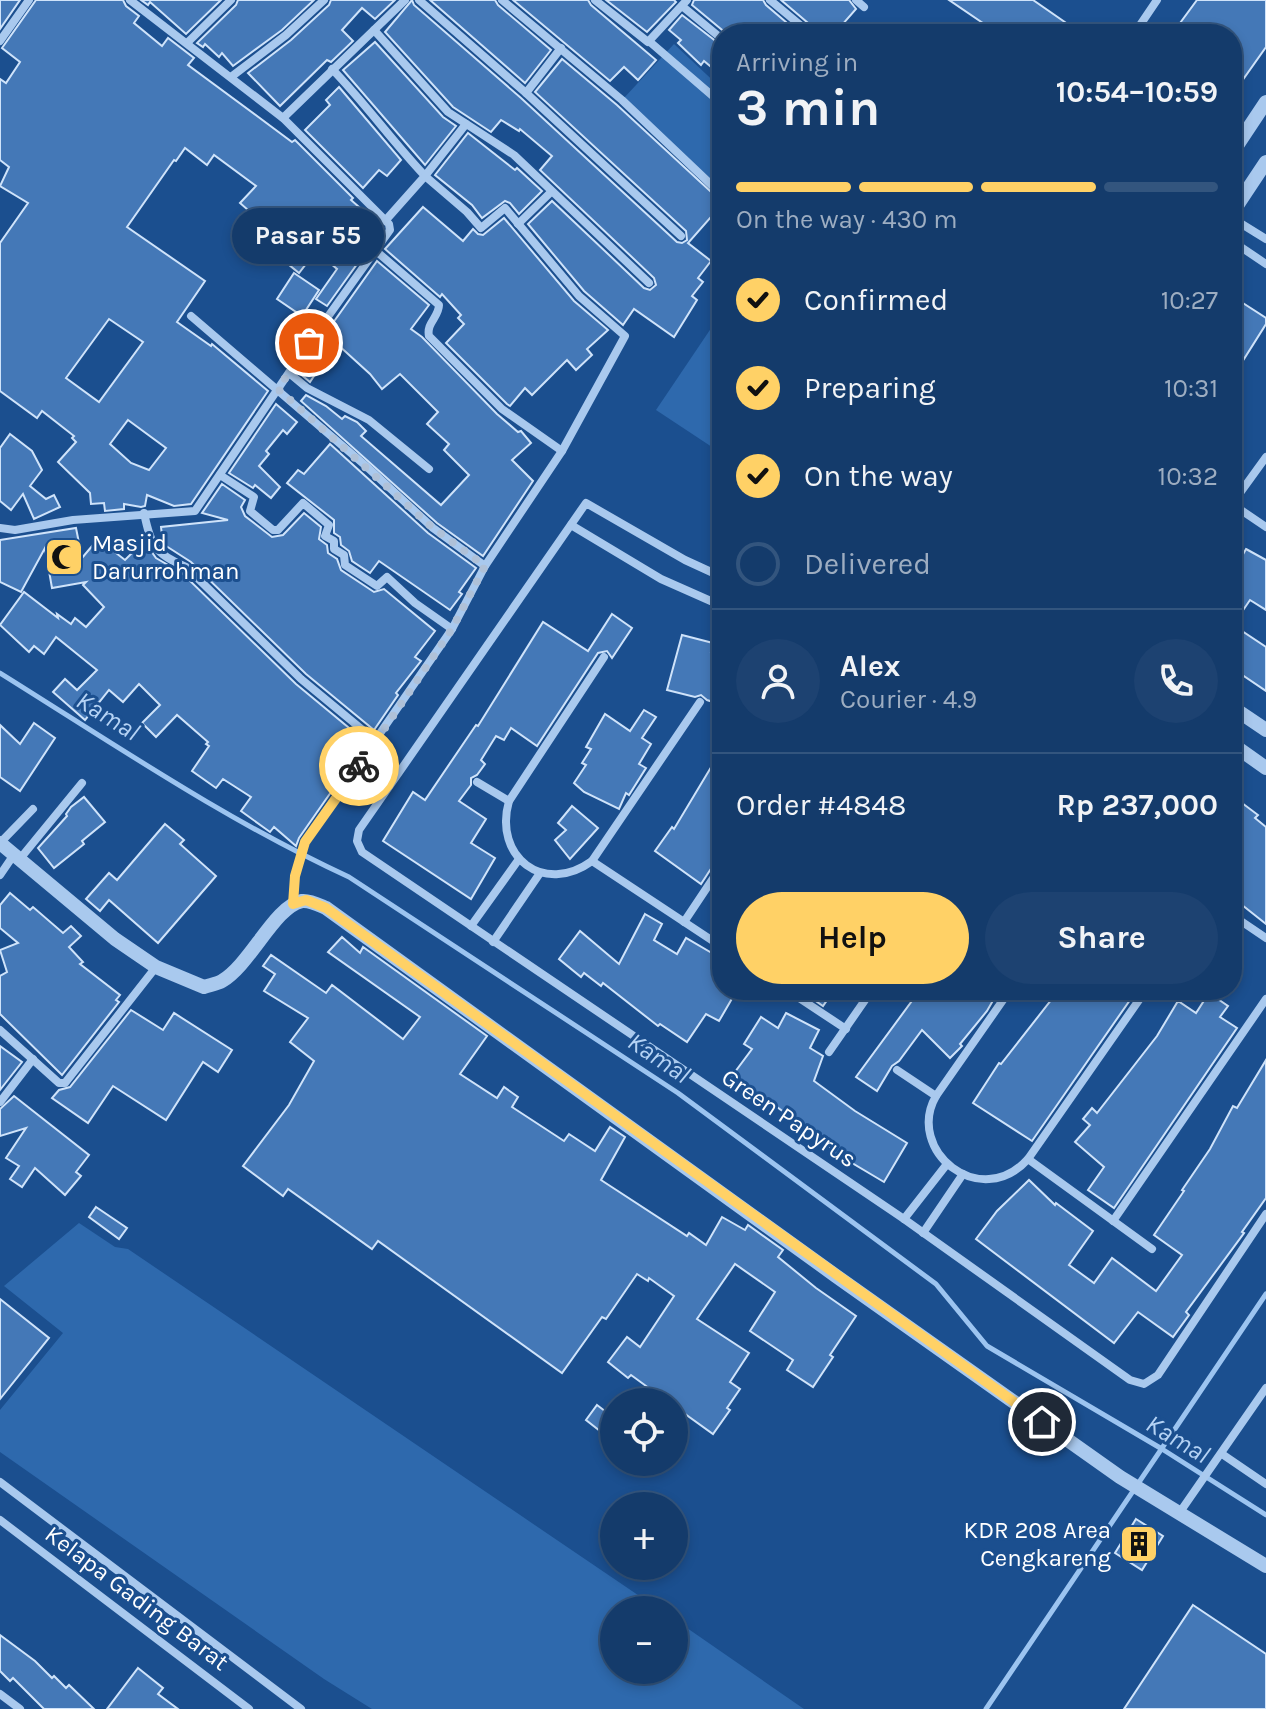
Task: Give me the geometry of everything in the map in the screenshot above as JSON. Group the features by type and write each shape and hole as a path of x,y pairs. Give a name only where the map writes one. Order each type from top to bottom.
{"street":[{"path":"0,41 29,0"},
{"path":"0,528 15,530 73,520 195,511 390,230 385,221 283,118 130,0"},
{"path":"187,43 231,0"},
{"path":"231,77 286,35 324,0"},
{"path":"283,118 405,0"},
{"path":"419,0 526,93 681,236"},
{"path":"502,0 656,131 712,185"},
{"path":"595,0 712,96"},
{"path":"770,0 799,24"},
{"path":"856,0 864,7"},
{"path":"1141,24 1157,0"},
{"path":"648,42 685,3 712,29"},
{"path":"374,30 448,112 514,155 649,283"},
{"path":"526,93 561,48"},
{"path":"293,904 295,876 305,842 452,629 485,566 562,451 625,336 579,296 505,208 481,228 392,141 361,99 332,69"},
{"path":"1242,138 1266,102"},
{"path":"385,221 466,124"},
{"path":"1242,200 1266,162"},
{"path":"518,224 551,192"},
{"path":"1242,223 1266,239"},
{"path":"1242,248 1266,264"},
{"path":"376,251 439,305 429,325 429,336 502,409 562,451"},
{"path":"191,316 278,389 433,528 485,566"},
{"path":"289,373 307,388 369,420 429,469"},
{"path":"1242,490 1266,457"},
{"path":"220,475 255,498 250,511 273,530 278,530 303,503 329,525 325,536 334,541 334,549 344,555 345,565 377,586 387,577 415,603 452,629"},
{"path":"712,572 586,503 571,525 661,579 712,602"},
{"path":"1242,511 1266,527"},
{"path":"144,513 152,542 162,557 186,567 301,679 376,741"},
{"name":"Green Papyrus","path":"571,525 357,833 357,844 365,855 904,1219 1130,1380 1144,1384 1158,1375 1266,1214"},
{"path":"604,657 509,801 505,832 510,846 519,859 540,873 568,874 581,870 592,861 700,702"},
{"path":"1242,714 1266,730"},
{"path":"1242,751 1266,768"},
{"path":"477,782 509,801"},
{"path":"0,875 82,783"},
{"path":"33,809 0,843 115,939 156,967 204,987 222,981 244,962 281,914 293,904 306,900 326,908 1120,1477 1148,1494 1184,1507 1266,1566"},
{"path":"471,926 519,859"},
{"path":"592,861 712,940"},
{"path":"493,942 540,873"},
{"path":"684,922 712,880"},
{"path":"1242,922 1266,938"},
{"path":"0,1030 63,1084 95,1048 156,967"},
{"path":"1113,1221 1266,999"},
{"path":"802,1000 846,1029"},
{"path":"829,1052 865,1000"},
{"path":"1003,1000 936,1096 931,1108 930,1129 937,1149 947,1164 979,1180 999,1179 1011,1174 1028,1159 1139,1000"},
{"path":"0,1102 33,1059"},
{"path":"897,1070 936,1096"},
{"path":"1028,1159 1152,1249"},
{"path":"904,1219 947,1164"},
{"path":"923,1233 963,1174"},
{"path":"1184,1507 1266,1388"},
{"path":"1222,1454 1266,1484"},
{"path":"0,1482 301,1709"},
{"name":"Kelapa Gading Barat","path":"0,1520 249,1709"},
{"path":"0,1694 20,1709"}],"shaded area":[{"path":"674,44 712,80 712,182 624,98"},
{"path":"712,327 712,447 656,410"},
{"path":"79,1223 115,1247 128,1249 600,1569 600,1580 616,1580 639,1596 600,1596 600,1684 688,1684 688,1629 804,1709 372,1709 324,1679 0,1452 0,1410 63,1333 4,1286"}],"building":[{"path":"0,0 20,0 0,29"},
{"path":"36,0 123,0 139,16 134,23 162,46 168,38 194,58 188,65 292,142 295,140 353,198 351,200 383,228 327,306 316,299 337,269 316,251 299,273 288,264 291,260 251,222 256,217 240,203 256,186 214,155 207,165 185,148 127,227 205,281 177,322 212,344 268,391 191,504 174,506 147,495 145,506 141,507 124,504 124,509 105,511 104,503 91,504 90,493 58,462 76,442 72,438 74,436 42,411 37,418 0,391 0,243 28,203 0,186 9,167 0,160 0,79 6,83 20,62 2,48","holes":["109,319 143,342 99,402 66,378","128,420 166,448 149,470 131,463 110,444"]},
{"path":"141,0 221,0 186,34 150,2 148,5"},
{"path":"238,0 314,0 282,30 233,66 222,53 219,57 205,44 203,47 197,43"},
{"path":"331,0 395,0 375,19 362,8 342,30 353,41 331,62 327,60 280,106 248,73 291,40"},
{"path":"412,0 677,242 687,240 686,231 535,92 562,59 712,193 712,219 688,243 711,261 698,278 703,282 692,296 697,300 674,337 634,309 623,325 584,291 528,224 552,201 644,288 650,290 656,285 654,278 540,170 552,156 520,129 501,120 491,132 453,107 385,32"},
{"path":"430,0 495,0 551,50 525,83"},
{"path":"513,0 588,0 656,60 638,80 624,67 610,81"},
{"path":"606,0 674,0 676,2 647,32"},
{"path":"694,0 763,0 788,24 715,24 692,5"},
{"path":"781,0 849,0 856,9 843,24 809,24"},
{"path":"949,0 1033,0 1068,24 984,24"},
{"path":"1197,0 1266,0 1266,47 1242,81 1242,24 1179,24"},
{"path":"682,15 712,38 712,68 704,61 701,65 669,30"},
{"path":"375,42 443,117 456,126 425,165 343,70"},
{"path":"339,87 401,160 387,176 379,170 363,188 305,130 330,105 326,100"},
{"path":"468,133 515,170 517,168 542,191 519,214 505,201 482,218 472,205 435,175"},
{"path":"423,207 463,241 473,229 483,235 504,218 574,301 608,330 587,349 592,355 576,370 567,360 532,395 525,388 510,406 507,404 446,343 464,324 458,318 461,315 442,294 440,297 385,249"},
{"path":"377,261 429,305 411,329 531,443 512,460 533,481 483,556 437,523 301,401 306,395 342,419 345,416 357,422 366,431 361,436 441,505 469,475 444,450 449,444 427,424 438,412 400,374 382,389 336,343 310,382 298,372"},
{"path":"294,273 319,290 302,316 277,299"},
{"path":"1242,302 1266,318 1266,324 1242,362"},
{"path":"276,404 297,422 287,434 283,430 266,451 269,454 259,466 280,487 271,498 255,485 253,488 229,473"},
{"path":"10,434 32,451 42,470 30,486 46,499 54,495 60,507 34,519 23,494 11,510 0,501 0,448"},
{"path":"330,444 428,533 476,568 450,610 379,561 370,573 352,561 349,551 341,545 340,537 334,533 334,520 287,483 298,470 304,474"},
{"path":"222,484 245,500 241,507 245,516 272,537 283,535 304,513 321,527 319,539 327,545 328,553 337,559 341,570 374,592 384,589 435,631 415,657 421,661 396,693 398,695 374,730 306,674 191,562 163,544 161,527 228,520 202,513"},
{"path":"76,528 82,558 98,539 125,560 144,541 156,558 182,573 296,684 366,742 296,846 274,827 270,832 241,811 251,797 223,779 216,788 192,771 209,746 206,744 208,742 177,715 156,737 142,723 160,705 139,684 123,702 109,690 85,720 53,692 65,679 77,690 97,670 56,637 44,654 34,646 29,652 0,625 24,592 58,618 57,614 71,624 75,618 86,627 104,607 83,585 86,582 52,588 45,548 21,592 0,582 0,540"},
{"path":"1246,549 1266,560 1266,610 1250,600 1242,612 1242,556"},
{"path":"612,614 632,628 612,658 607,651 598,653 537,746 511,728 504,740 496,736 481,760 485,764 471,778 471,785 459,801 486,819 471,843 495,858 471,899 383,841 413,792 425,800 478,726 543,622 588,651"},
{"path":"1242,631 1266,647 1266,691 1242,675"},
{"path":"682,635 712,643 712,702 701,695 695,697 667,690"},
{"path":"644,710 656,717 642,738 651,744 639,764 646,768 629,795 626,793 619,809 584,792 574,783 586,765 582,763 591,749 586,747 605,714 630,731"},
{"path":"34,723 55,738 20,791 0,777 0,725 20,744"},
{"path":"712,766 712,867 701,884 655,851 672,827 674,829"},
{"path":"84,797 105,822 54,868 38,848 67,816 71,807"},
{"path":"1242,803 1258,815 1255,818 1266,827 1266,924 1242,905"},
{"path":"572,806 598,828 570,859 555,840 566,830 558,823"},
{"path":"165,824 184,840 180,844 216,876 158,943 109,900 100,911 86,899 109,873 117,880"},
{"path":"10,893 30,910 33,907 63,933 71,926 81,936 69,947 83,962 80,964 120,995 116,1000 119,1002 62,1075 0,1014 0,976 7,972 0,950 18,943 0,928 0,905"},
{"path":"645,914 662,924 654,940 677,954 686,938 712,953 712,1000 731,1000 719,1021 706,1014 687,1042 660,1024 658,1026 603,983 601,986 584,973 581,977 559,959 580,931 619,964"},
{"path":"342,937 360,953 363,947 487,1036 460,1074 497,1098 504,1087 518,1097 512,1107 564,1141 569,1134 595,1151 610,1127 625,1137 601,1180 706,1245 722,1217 745,1230 748,1225 783,1250 778,1257 856,1316 813,1387 787,1370 793,1360 750,1331 775,1292 735,1264 697,1319 749,1353 730,1382 740,1389 713,1434 688,1416 688,1388 649,1388 631,1375 628,1378 608,1362 627,1337 640,1347 674,1296 649,1278 648,1281 637,1274 606,1319 602,1317 562,1373 378,1241 372,1249 288,1189 283,1196 243,1166 289,1105 314,1061 290,1042 308,1018 264,991 275,974 263,966 271,955 326,993 332,985 403,1039 420,1017 328,952"},
{"path":"913,1000 993,1000 960,1044 962,1046 950,1058 922,1030 892,1066 877,1091 856,1077"},
{"path":"1051,1000 1130,1000 1032,1141 973,1103"},
{"path":"1204,1000 1219,1000 1228,1006 1220,1017 1237,1028 1114,1208 1088,1190 1104,1167 1075,1142 1090,1125 1083,1119 1092,1108 1097,1113 1157,1036 1178,1001 1196,1013"},
{"path":"131,1010 163,1030 174,1013 232,1050 218,1072 203,1062 166,1120 113,1086 88,1123 52,1098 59,1090 70,1087"},
{"path":"786,1013 819,1030 810,1048 823,1056 814,1081 907,1143 884,1182 832,1151 761,1095 757,1100 729,1080 752,1049 744,1044 761,1017 778,1028"},
{"path":"0,1046 22,1062 0,1090"},
{"path":"1266,1060 1266,1198 1186,1312 1189,1315 1173,1337 1138,1312 1114,1343 976,1239 997,1211 1029,1180 1055,1205 1093,1231 1069,1265 1094,1283 1112,1258 1156,1291 1182,1255 1154,1235 1210,1149 1233,1106 1237,1108"},
{"path":"14,1096 89,1155 76,1172 81,1176 65,1195 35,1168 22,1187 10,1179 19,1166 6,1158 26,1128 0,1136 0,1109"},
{"path":"96,1207 127,1228 119,1239 89,1217"},
{"path":"0,1299 49,1338 0,1399"},
{"path":"597,1405 600,1407 600,1431 586,1420"},
{"name":"KDR 208 Area Cengkareng","path":"1136,1519 1163,1536 1142,1570 1115,1553"},
{"path":"1193,1605 1266,1654 1266,1709 1124,1709"},
{"path":"0,1635 52,1678 54,1676 66,1688 69,1685 94,1709 44,1709 13,1678 10,1681 0,1671"},
{"path":"138,1668 163,1688 158,1694 178,1709 107,1709"}],"waterway":[{"name":"Kamal","path":"0,673 215,807 349,877 678,1093 936,1284 987,1346 1162,1449 1266,1515"},
{"path":"986,1709 1266,1294"}],"way so far":[{"path":"309,343 278,389 433,528 485,566 452,629 359,766"}],"place":[{"name":"Pasar 55","path":"309,343"},
{"name":"Masjid Darurrohman","path":"64,557"},
{"name":"KDR 208 Area Cengkareng","path":"1139,1544"}],"route":[{"path":"359,766 305,842 295,876 293,904 306,900 326,908 1042,1422"}]}
